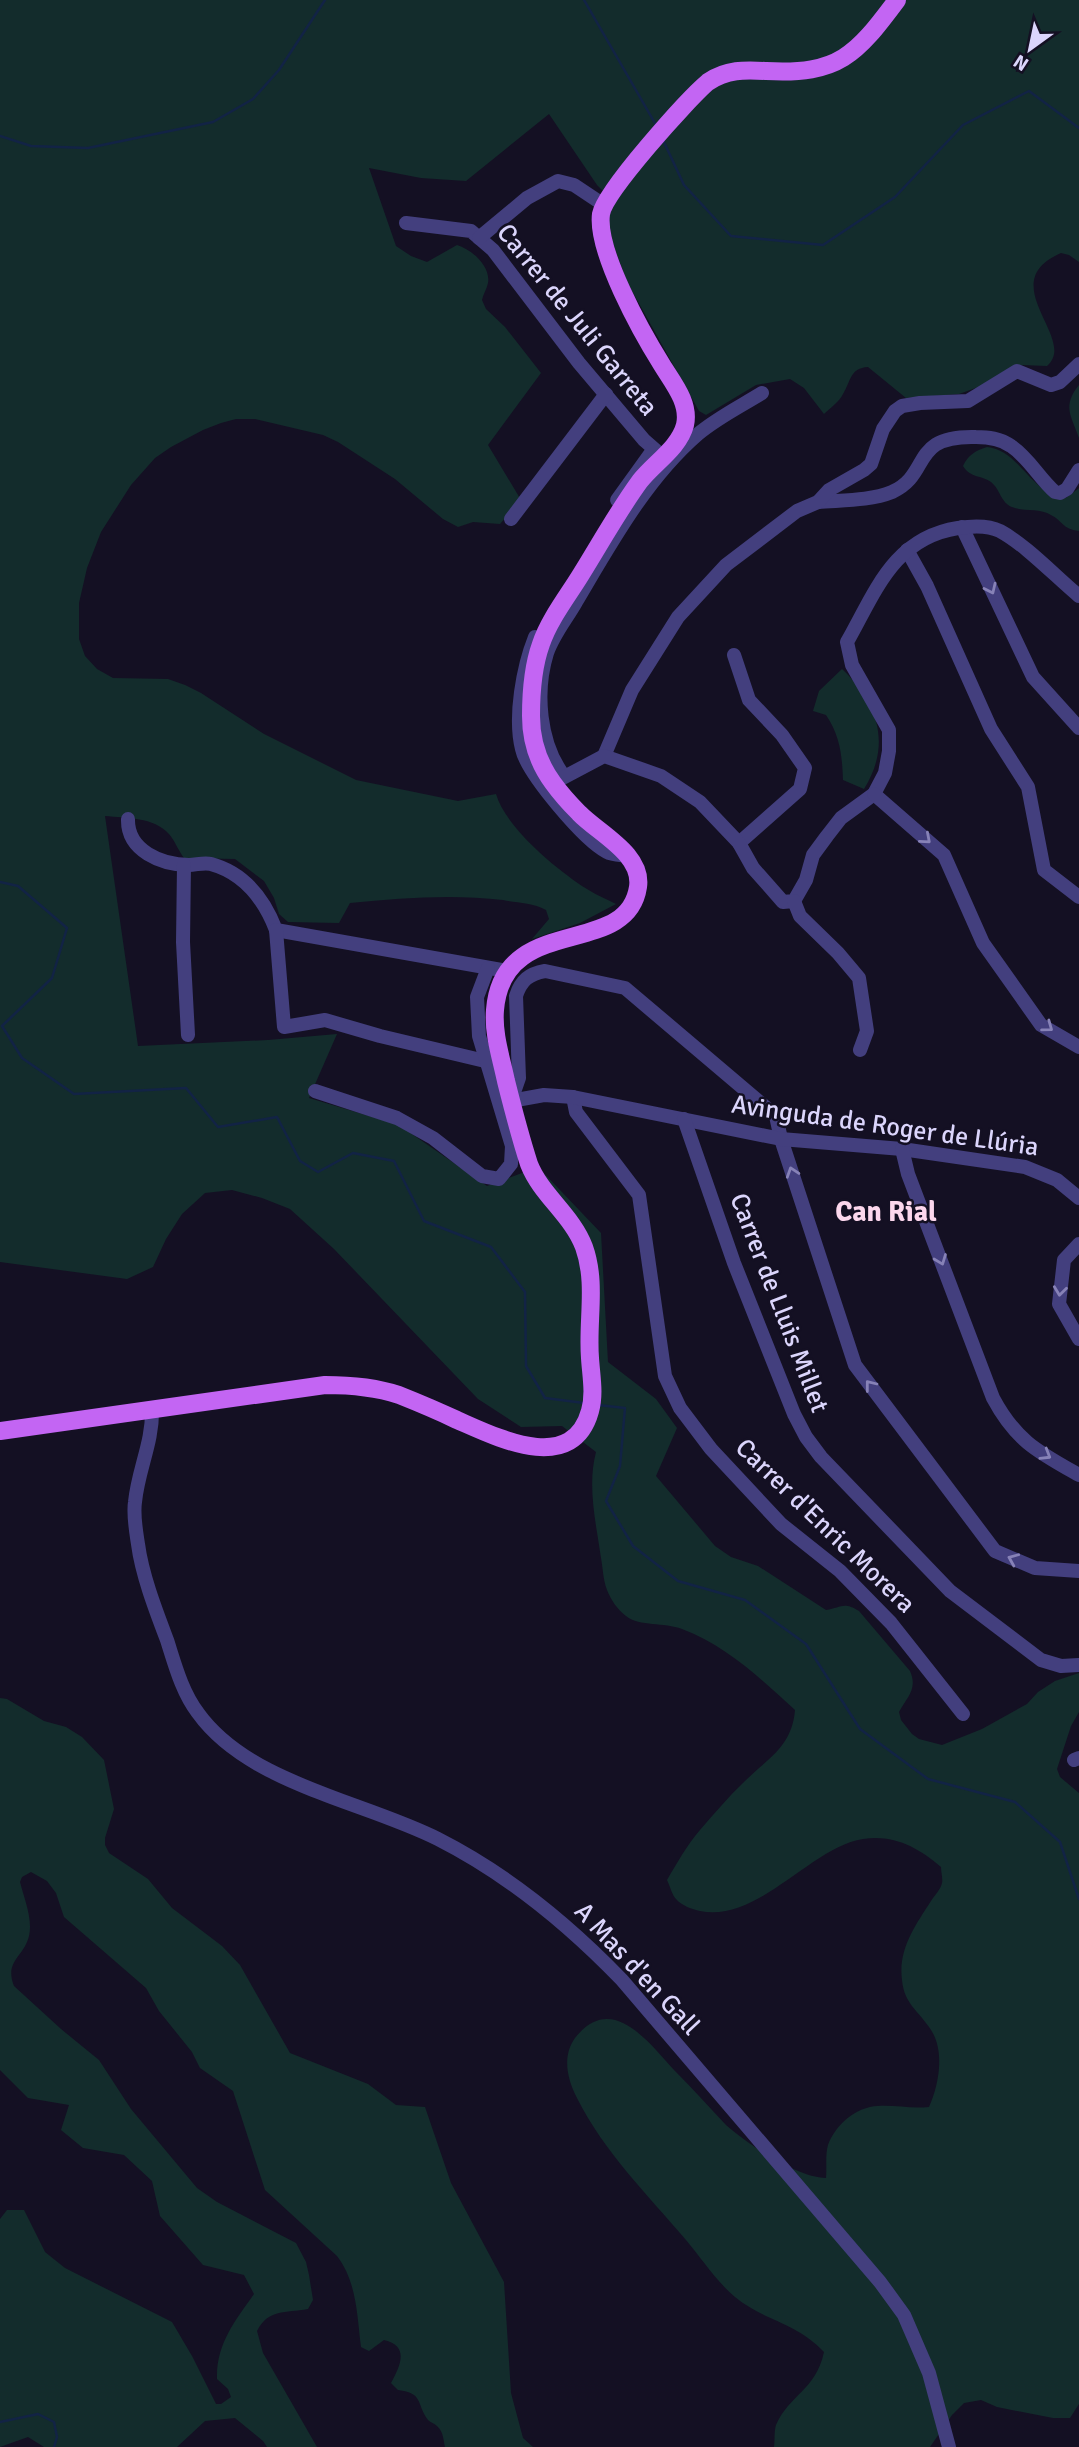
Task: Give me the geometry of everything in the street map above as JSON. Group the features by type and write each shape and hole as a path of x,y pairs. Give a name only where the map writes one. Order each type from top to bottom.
{"main road":[{"path":"0,1431 336,1385 395,1394 527,1447 557,1445 576,1435 587,1418 591,1405 590,1267 578,1233 532,1172 511,1101 495,1024 496,998 507,971 528,952 541,945 604,928 623,916 632,904 639,883 636,870 628,856 579,814 559,780 541,763 531,725 534,669 549,626 658,453 691,431 682,398 629,306 605,244 601,217 608,198 634,163 708,82 721,74 736,71 798,72 836,63 868,40 897,0"}],"street":[{"path":"479,238 527,198 558,181 608,198"},
{"name":"Carrer de Juli Garreta","path":"406,223 471,231 479,238 492,250 579,363 658,453"},
{"path":"818,502 829,490 871,464 887,419 902,406 968,401 1017,371 1057,384 1079,364"},
{"path":"762,393 691,431 641,499 548,651 542,688 544,740 556,766 559,780 604,756 632,690 678,617 726,565 797,511 818,502 853,500 893,492 909,480 932,446 946,438 990,437 1010,444 1055,492 1060,493 1067,489 1079,470"},
{"path":"511,519 606,394"},
{"path":"628,856 607,852 582,832 538,780 522,750 520,711 524,669 534,638 624,488 658,453"},
{"path":"794,901 806,880 813,855 841,818 874,794 885,773 889,730 852,665 847,642 885,573 898,556 937,533 979,526 1002,533 1079,596"},
{"path":"962,527 1033,677 1079,728"},
{"path":"907,550 927,586 991,729 1028,787 1044,870 1079,897"},
{"path":"734,655 748,700 782,734 805,768 800,789 739,843"},
{"path":"604,756 661,775 699,802 739,843 752,868 773,891 783,901 794,901"},
{"path":"874,794 944,855 983,943 1041,1025 1079,1047"},
{"path":"128,819 128,829 136,845 150,857 184,865 209,863 238,876 254,890 269,911 276,930 284,1027 325,1020 485,1061"},
{"path":"184,865 183,942 188,1035"},
{"path":"794,901 800,916 859,978 867,1031 860,1050"},
{"path":"276,930 507,971"},
{"path":"315,1091 397,1118 433,1138 482,1176 499,1179 511,1164 512,1146 479,1036 477,997 488,968"},
{"path":"511,1101 519,1078 516,996 520,985 532,974 545,971 625,988 776,1116 781,1139 855,1365 995,1551 1035,1568 1079,1571"},
{"name":"Avinguda de Roger de Llúria","path":"511,1101 544,1095 573,1097 781,1139 902,1149 1025,1167 1057,1180 1079,1198"},
{"name":"Carrer d'Enric Morera","path":"573,1097 576,1112 639,1195 665,1376 680,1408 710,1449 781,1524 840,1571 891,1623 963,1714"},
{"name":"Carrer de Lluis Millet","path":"684,1119 734,1263 794,1414 806,1437 821,1457 950,1591 1041,1660 1061,1666 1079,1665"},
{"path":"902,1149 908,1174 999,1409 1018,1436 1079,1475"},
{"path":"1079,1244 1064,1259 1059,1304 1079,1339"},
{"name":"A Mas d'en Gall","path":"152,1409 151,1437 134,1504 138,1546 185,1693 198,1713 236,1752 257,1764 439,1839 539,1904 584,1941 622,1980 880,2282 904,2315 929,2373 949,2447"}],"green space":[{"path":"0,0 1079,0 1079,262 1061,253 1042,265 1034,280 1035,295 1053,341 1054,355 1047,366 1022,365 995,381 959,394 906,398 868,367 854,373 841,397 824,414 804,388 790,379 756,385 706,415 699,411 627,282 605,221 614,202 597,185 549,114 466,181 421,178 369,168 396,246 427,262 457,245 474,254 488,277 482,300 486,309 505,327 541,373 488,445 521,500 500,524 473,522 458,527 443,519 395,479 338,442 323,435 255,419 236,419 203,430 171,447 155,458 131,485 101,532 87,568 79,603 79,639 85,656 97,669 113,678 168,679 185,685 264,734 356,780 458,801 496,794 510,821 548,860 590,891 616,904 580,923 532,939 549,919 546,910 530,904 484,898 426,897 350,903 339,923 288,922 279,914 264,881 235,859 184,858 169,834 156,824 139,819 105,816 138,1046 337,1034 309,1098 399,1125 487,1186 538,1167 601,1233 608,1362 656,1399 677,1428 656,1476 715,1546 731,1557 758,1566 826,1610 845,1606 859,1611 910,1671 912,1688 899,1712 901,1720 919,1739 942,1745 982,1729 1027,1704 1038,1692 1055,1681 1079,1673 1079,1712 1071,1726 1057,1769 1060,1777 1079,1793 1079,2404 1070,2418 1053,2418 997,2407 981,2400 964,2403 952,2415 930,2447 774,2447 776,2425 781,2415 809,2384 824,2352 802,2334 746,2305 728,2291 613,2155 577,2098 567,2068 571,2045 589,2025 603,2019 616,2020 629,2026 654,2047 726,2125 747,2142 787,2166 826,2178 828,2145 836,2130 848,2118 870,2107 929,2107 936,2089 939,2068 935,2038 906,1995 901,1969 909,1938 942,1883 941,1867 924,1854 896,1841 863,1839 824,1855 763,1896 722,1912 690,1908 673,1895 667,1880 686,1848 727,1800 784,1743 793,1723 795,1710 743,1664 714,1644 682,1629 632,1619 617,1607 605,1582 595,1518 592,1478 596,1452 562,1426 521,1427 478,1399 334,1249 290,1209 262,1198 232,1190 205,1193 182,1214 153,1267 127,1279 0,1262"},
{"path":"1079,385 1079,438 1069,405"},
{"path":"987,447 1008,456 1044,490 1054,495 1066,498 1079,488 1079,531 1066,527 1047,513 1008,505 991,482 966,470 963,466 970,456"},
{"path":"842,669 865,696 877,725 877,756 873,772 864,789 843,780 841,754 834,730 826,715 813,711 819,691"},
{"path":"0,1698 7,1699 44,1721 66,1727 82,1737 104,1760 114,1809 105,1838 109,1853 148,1879 172,1908 222,1946 240,1965 290,2053 368,2084 396,2105 425,2107 451,2183 504,2282 511,2393 523,2438 533,2447 445,2447 441,2431 428,2420 416,2397 398,2390 391,2383 401,2358 398,2347 384,2340 369,2351 361,2347 352,2288 337,2256 265,2190 233,2091 200,2068 192,2052 159,2011 146,1988 64,1917 56,1893 47,1881 31,1872 22,1877 20,1882 28,1909 30,1929 27,1943 11,1971 14,1986 99,2060 131,2109 197,2188 217,2202 296,2243 306,2262 313,2300 308,2309 272,2315 257,2331 263,2353 317,2447 267,2447 235,2418 205,2421 177,2447 44,2447 28,2437 0,2447 0,2219 7,2210 24,2210 45,2252 65,2268 172,2322 216,2404 221,2404 231,2397 228,2389 217,2379 223,2344 254,2294 244,2275 203,2265 160,2216 152,2181 124,2155 83,2148 61,2130 69,2105 28,2098 0,2070"}],"waterway":[{"path":"0,136 31,146 88,148 213,122 253,99 279,70 325,0"},
{"path":"584,0 656,125"},
{"path":"663,140 684,185 731,236 823,245 895,197 963,125 1029,91 1079,128"},
{"path":"0,882 18,886 67,928 52,978 2,1026 22,1058 74,1094 186,1088 218,1127 277,1117 300,1161 318,1172 353,1153 394,1161 424,1221 491,1247 525,1292 526,1366 545,1398 584,1403"},
{"path":"598,1405 625,1408 620,1466 606,1501 633,1546 678,1581 745,1600 806,1644 860,1729 928,1779 1015,1802 1060,1842 1079,1899"},
{"path":"0,2422 38,2414 54,2422 57,2437 54,2447"}],"district":[{"name":"Can Rial","path":"886,1212"}]}
